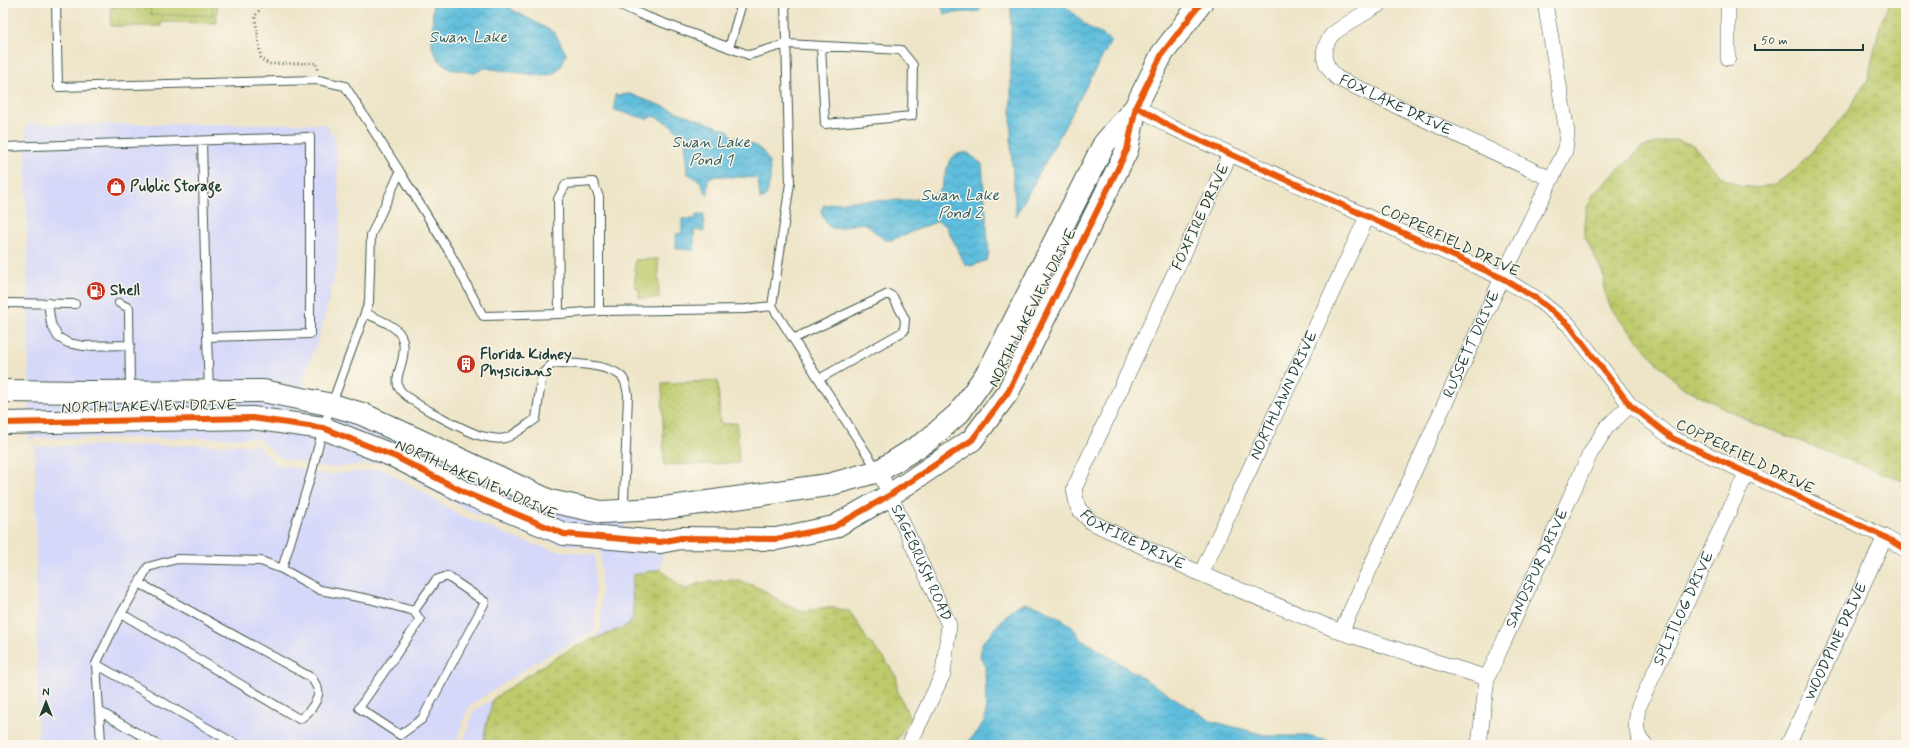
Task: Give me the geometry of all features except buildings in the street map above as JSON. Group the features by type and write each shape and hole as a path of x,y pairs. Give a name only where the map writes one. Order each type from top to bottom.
{"street":[{"name":"NORTH LAKEVIEW DRIVE","path":"3,391 263,391 332,405 362,414 550,501 601,512 657,510 828,485 879,471 927,441 958,413 990,369 1026,302 1104,144 1136,106 1162,54 1201,3"},
{"name":"FOX LAKE DRIVE","path":"1381,3 1331,36 1323,56 1328,69 1337,78 1551,179"},
{"name":"RUSSETT DRIVE","path":"1340,632 1502,278 1565,151 1567,132 1545,3"},
{"path":"1728,3 1728,58"},
{"name":"NORTH LAKEVIEW DRIVE","path":"3,423 252,418 323,428 396,457 468,494 564,534 660,542 681,538 776,539 834,527 890,495 972,440 1008,392 1126,150 1136,106"},
{"name":"COPPERFIELD DRIVE","path":"1136,106 1171,127 1502,278 1537,299 1569,325 1630,405 1672,438 1746,474 1885,537 1906,550"},
{"name":"FOXFIRE DRIVE","path":"1230,154 1074,489 1078,508 1091,522 1201,574 1340,632 1487,678"},
{"name":"NORTHLAWN DRIVE","path":"1201,574 1367,217"},
{"path":"1026,302 1046,312"},
{"name":"SANDSPUR DRIVE","path":"1479,745 1487,678 1590,454 1606,428 1630,405"},
{"name":"SAGEBRUSH ROAD","path":"879,471 949,625 943,674 909,745"},
{"name":"SPLITLOG DRIVE","path":"1645,745 1640,740 1636,724 1638,708 1746,474"},
{"path":"629,511 635,540"},
{"name":"WOODPINE DRIVE","path":"1788,745 1885,537"}],"lane":[{"path":"56,3 58,88 318,80 345,86 450,253 483,316 559,314 599,311 746,310 772,306"},
{"path":"616,3 642,16 749,55 786,44 901,50 913,64 912,116 825,124 822,46"},
{"path":"729,48 742,3"},
{"path":"785,3 790,183 772,306 879,471"},
{"path":"3,147 310,137 310,334 207,337"},
{"path":"202,141 209,391"},
{"path":"282,568 311,474 323,428 369,302 370,235 400,172"},
{"path":"559,314 558,199 566,184 593,182 599,197 599,311"},
{"path":"794,339 888,294 893,297 905,319 904,330 819,379"},
{"path":"119,303 129,308 130,392"},
{"path":"3,304 76,304"},
{"path":"48,304 51,324 58,337 68,343 84,346 130,345"},
{"path":"365,313 395,327 402,335 404,354 398,377 398,386 403,392 420,406 479,435 505,438 536,419 542,374 553,363 570,363 613,370 624,379 628,395 624,499 629,511"},
{"path":"103,745 100,740 96,664 148,567 177,560 261,561 282,568 320,590 370,599 414,611 420,620 359,708 400,735 422,720 485,602 447,576 436,580 414,611"},
{"path":"122,614 299,718 306,716 318,696 318,688 312,678 139,583"},
{"path":"96,664 237,745"},
{"path":"99,711 158,745"}],"path":[{"path":"260,3 260,9 255,16 261,59 269,64 316,63 318,67 318,80"}],"shaded area":[{"path":"26,124 325,124 336,141 340,214 337,266 320,334 303,380 304,387 302,390 29,383"},
{"path":"263,399 330,413 612,520 624,522 625,531 565,526 331,422 29,414 29,400"},
{"path":"252,426 321,436 393,465 465,502 662,550 662,563 660,569 634,575 632,592 634,614 630,624 614,633 591,640 598,636 601,630 601,555 599,549 555,543 524,534 463,508 385,462 330,468 279,457 257,438 35,438 30,441 29,431"},
{"path":"257,445 276,464 330,475 383,469 460,515 522,541 554,550 595,555 595,630 537,661 469,706 455,745 38,745 35,446"},
{"path":"493,699 485,730 484,745 462,745 474,711"}],"green space":[{"path":"111,3 217,3 217,23 161,22 161,26 111,26"},
{"path":"111,3 212,3 213,15 151,15 150,7 111,7"},
{"path":"1889,3 1906,3 1906,482 1758,425 1682,387 1662,368 1612,310 1605,295 1604,276 1584,234 1584,220 1587,208 1594,193 1642,148 1657,143 1676,140 1693,145 1722,178 1740,186 1757,188 1777,183 1794,171 1844,116 1868,79 1880,26"},
{"path":"658,259 659,298 639,298 639,289 635,288 635,260"},
{"path":"718,381 720,424 737,423 739,463 664,465 662,383"},
{"path":"660,569 681,587 687,589 699,583 732,580 744,582 763,590 788,606 804,612 822,608 835,608 849,611 866,638 884,658 897,678 897,689 910,719 894,745 484,745 485,730 493,699 540,667 577,646 630,624 633,611 632,581 634,575"}],"water":[{"name":"Swan Lake","path":"433,3 511,3 511,9 555,33 566,54 562,65 555,73 544,76 485,68 474,73 450,69 438,59 432,47"},
{"path":"941,3 980,3 980,11 944,14"},
{"path":"1011,3 1062,3 1090,29 1099,32 1111,41 1016,216 1011,147"},
{"name":"Swan Lake Pond 1","path":"630,94 729,131 731,136 750,143 760,149 765,154 770,166 769,187 764,199 760,199 758,178 712,176 708,180 708,194 705,193 701,182 687,173 685,141 671,125 654,116 647,119 614,110 615,95"},
{"name":"Swan Lake Pond 2","path":"961,153 968,153 982,164 989,253 987,260 971,266 965,264 946,226 938,221 892,240 885,240 864,223 843,228 832,228 824,220 821,210 824,205 851,201 912,200 936,194 941,189 949,162 953,156"},
{"path":"696,214 704,214 704,231 694,230 694,250 676,249 676,234 682,233 682,219 696,219"},
{"path":"1022,603 1040,607 1058,617 1070,625 1081,639 1211,721 1269,736 1307,736 1344,745 965,745 978,731 984,721 986,712 985,665 980,657 982,643 1011,610"}],"cycle path":[{"path":"3,423 252,418 323,428 396,457 468,494 564,534 660,542 681,538 776,539 834,527 890,495 972,440 1008,392 1127,150 1136,106 1162,54 1201,3"},
{"path":"1136,106 1171,127 1502,278 1537,299 1569,325 1630,405 1672,438 1885,537 1906,550"}],"place":[{"name":"Public Storage","path":"116,187"},
{"name":"Shell","path":"96,291"},
{"name":"Florida Kidney Physicians","path":"466,364"}]}
